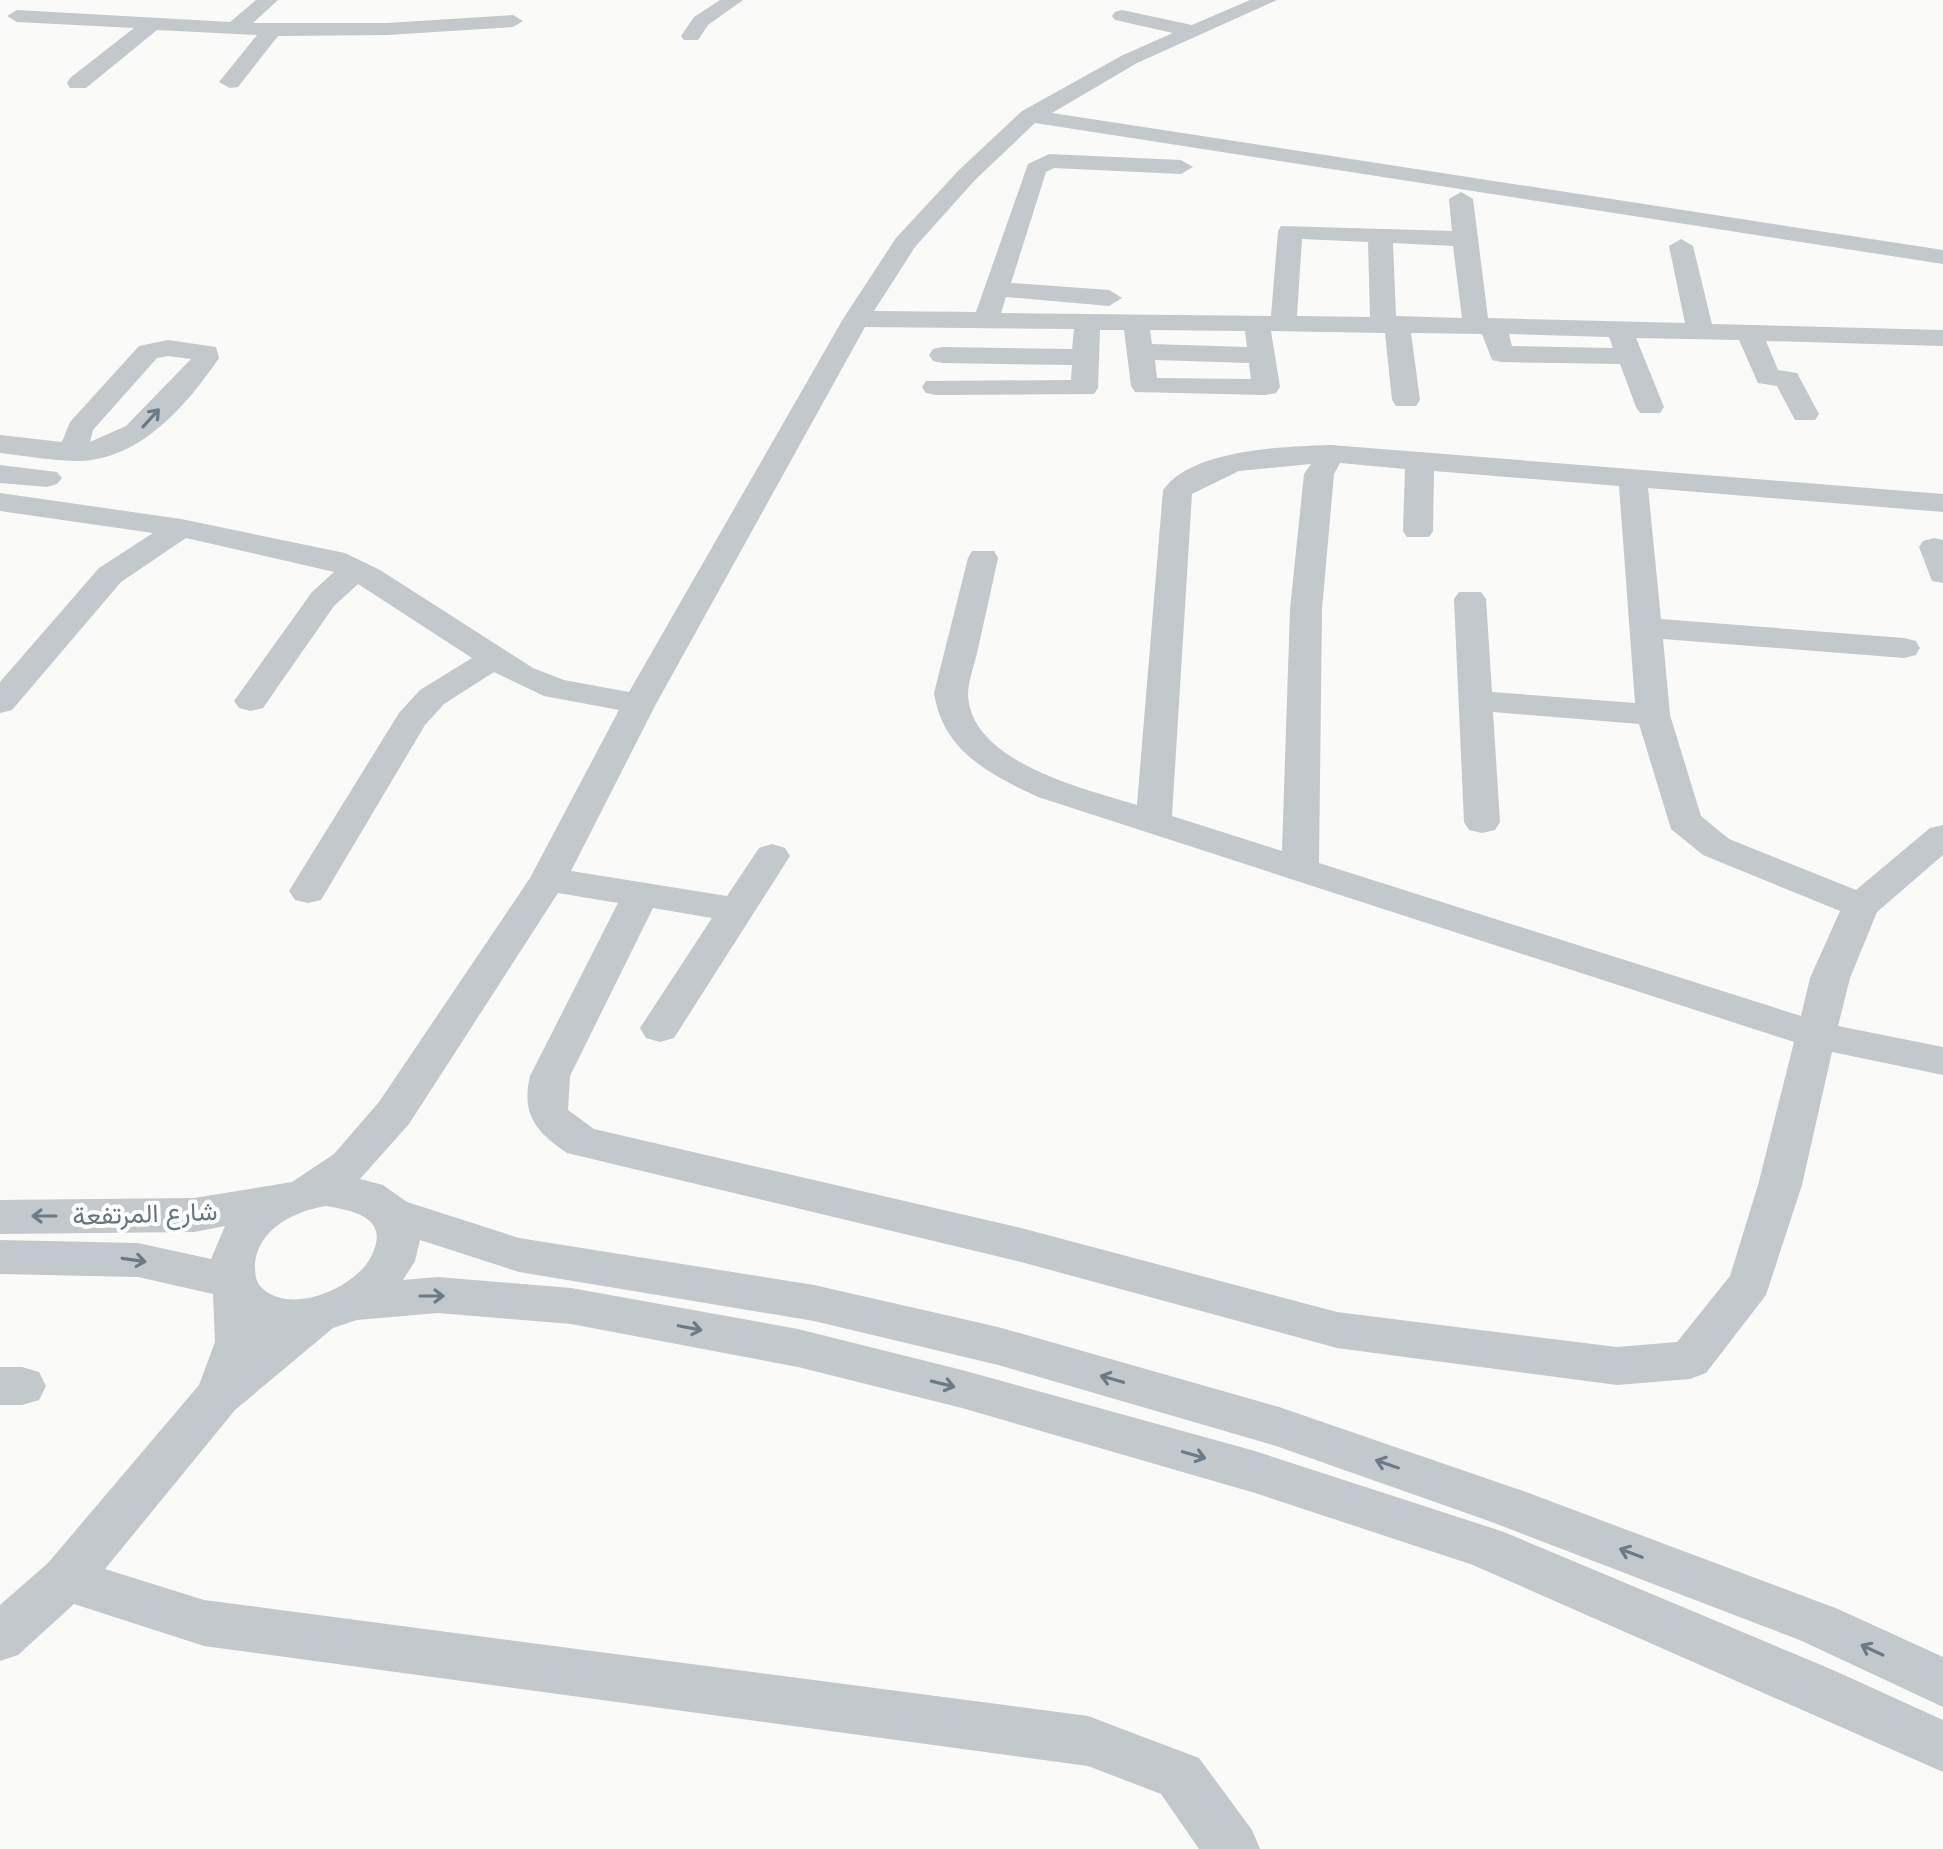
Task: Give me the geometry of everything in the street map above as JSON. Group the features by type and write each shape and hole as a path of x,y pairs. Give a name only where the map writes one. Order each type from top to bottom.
{"lane":[{"path":"8,21 40,0"},
{"path":"233,29 268,0"},
{"path":"691,36 701,21 733,0"},
{"path":"218,1396 238,1342 230,1273 232,1251 244,1230 264,1212 298,1196 349,1165 394,1113 548,879 639,704 856,319 905,243 967,175 1030,116 1130,59 1267,0"},
{"path":"1133,11 1192,31"},
{"path":"8,21 272,30 387,29 513,21"},
{"path":"78,83 152,24"},
{"path":"230,82 272,30"},
{"path":"1030,116 1943,257"},
{"path":"986,320 1036,169 1049,161 1181,167"},
{"path":"1461,199 1463,239 1484,326 1501,354 1630,356"},
{"path":"1136,321 1145,386 1266,387 1262,355 1290,231 1463,239"},
{"path":"1380,235 1390,324 1406,400"},
{"path":"1681,246 1700,330"},
{"path":"996,289 1158,302"},
{"path":"856,319 1390,324 1943,338"},
{"path":"936,387 1084,388 1087,321"},
{"path":"1619,329 1650,407"},
{"path":"1748,331 1768,377 1787,379 1805,414"},
{"path":"8,503 83,452 133,436 206,358 207,353 168,348 144,355 76,435 75,441 83,452"},
{"path":"942,355 1085,357"},
{"path":"0,444 83,452"},
{"path":"1300,868 1306,609 1319,474 1331,454"},
{"path":"1154,821 1178,490 1203,471 1258,458 1331,454 1943,503"},
{"path":"1418,531 1420,463"},
{"path":"0,474 47,478"},
{"path":"1633,479 1653,715 1684,821 1716,847 1861,906"},
{"path":"8,503 181,528 310,553 355,570 492,659 556,689 639,704"},
{"path":"0,703 110,575 181,528"},
{"path":"983,558 951,693 951,706 969,740 994,763 1050,789 1816,1035 1901,1055 1943,1061"},
{"path":"251,701 323,599 355,570"},
{"path":"1470,599 1482,822"},
{"path":"1648,628 1904,648"},
{"path":"308,891 411,720 432,697 492,659"},
{"path":"1477,701 1653,715"},
{"path":"641,895 550,1076 544,1099 551,1121 582,1142 1021,1245 1337,1330 1617,1366 1690,1360 1750,1283 1780,1185 1830,978 1861,906 1943,836"},
{"path":"660,1028 772,856"},
{"path":"548,879 737,910"},
{"path":"1901,1055 1943,1084"},
{"path":"0,1638 66,1579 218,1396 266,1354 376,1286 391,1269 399,1249 398,1230 384,1207 373,1174 394,1113"},
{"path":"298,1196 345,1190 519,1255 814,1303 998,1346 1279,1427 1506,1506 1820,1625 1943,1683"},
{"name":"شارع المرتفعة","path":"0,1217 194,1215 298,1196"},
{"name":"شارع المرتفعة","path":"0,1257 138,1260 234,1287"},
{"path":"234,1287 253,1307 275,1315 438,1295 571,1306 798,1348 962,1389 1255,1472 1486,1547 1814,1687 1943,1747"},
{"path":"66,1579 204,1623 273,1634 1088,1741 1180,1776 1232,1849"}]}
